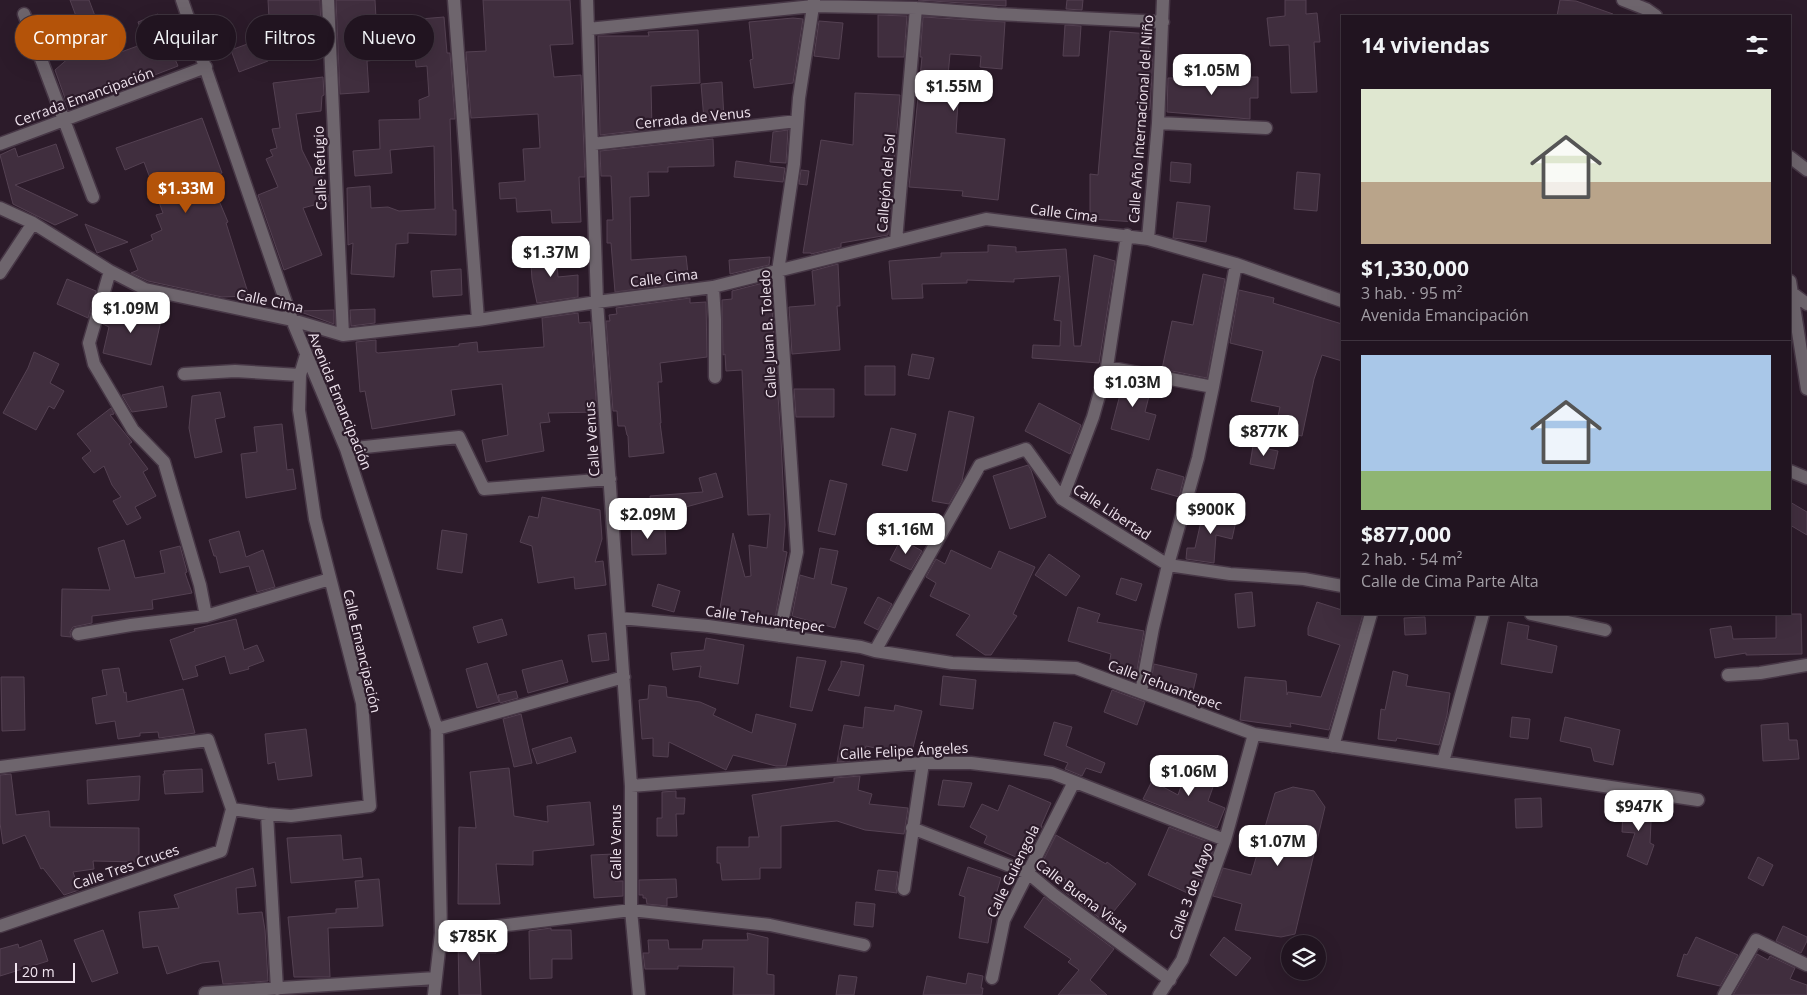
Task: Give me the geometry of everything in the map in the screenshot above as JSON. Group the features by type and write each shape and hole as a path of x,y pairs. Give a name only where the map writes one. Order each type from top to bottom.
{"street":[{"name":"Avenida Emancipación","path":"182,0 292,320 346,449 437,730 441,933 434,995"},
{"name":"Calle Refugio","path":"328,0 343,335"},
{"path":"454,0 478,320"},
{"name":"Calle Venus","path":"587,0 598,302 631,786 631,910 639,995"},
{"name":"Calle Año Internacional del Niño","path":"1148,239 1158,123 1163,0"},
{"path":"1623,0 1651,8"},
{"path":"588,29 814,3 916,8 962,6 1163,22"},
{"name":"Calle Juan B. Toledo","path":"779,636 796,552 778,271 794,164 799,98 814,3"},
{"name":"Callejón del Sol","path":"896,241 916,8"},
{"path":"24,14 62,120 93,197"},
{"name":"Cerrada Emancipación","path":"0,144 206,67"},
{"name":"Cerrada de Venus","path":"592,144 797,121"},
{"path":"1158,123 1266,128"},
{"path":"1791,158 1807,170"},
{"name":"Calle Cima","path":"0,208 33,223 110,271 145,289 226,308 292,320 343,335 478,320 712,287 986,218 1148,239 1236,264 1341,301"},
{"path":"0,273 33,223"},
{"name":"Calle Año Internacional del Niño","path":"1062,498 1093,417 1107,367 1127,235"},
{"path":"1141,692 1153,628 1168,565 1198,458 1236,264"},
{"path":"110,271 89,343 94,364 132,430 164,462 200,585 206,616"},
{"path":"1791,286 1807,304"},
{"path":"1791,286 1807,389"},
{"path":"712,287 715,319 715,377"},
{"name":"Calle Emancipación","path":"232,809 291,816 370,806 362,703 315,519 300,410 300,375 306,355"},
{"path":"1107,367 1213,387"},
{"path":"184,374 235,371 300,375"},
{"path":"346,449 459,437 484,490 610,480"},
{"name":"Calle Libertad","path":"875,651 980,465 1026,449 1062,498 1168,565 1230,574 1304,578 1341,586"},
{"path":"1791,471 1807,478"},
{"path":"78,634 206,616 330,579"},
{"path":"1333,746 1371,615"},
{"path":"1443,762 1483,615"},
{"path":"1536,615 1605,630"},
{"name":"Calle Tehuantepec","path":"620,618 708,626 861,647 875,651 952,663 1076,668 1254,734 1698,800"},
{"path":"1728,675 1760,673 1807,665"},
{"path":"437,730 624,677"},
{"name":"Calle 3 de Mayo","path":"1159,995 1182,960 1225,840 1254,734"},
{"path":"0,767 208,740 232,809"},
{"path":"904,889 923,763"},
{"name":"Calle Felipe Ángeles","path":"631,786 923,763 971,763 1052,773 1225,840"},
{"name":"Calle Guiengola","path":"992,978 1004,920 1074,782"},
{"name":"Calle Tres Cruces","path":"0,926 221,851 232,809"},
{"path":"267,814 277,989"},
{"name":"Calle Buena Vista","path":"912,828 1028,873 1170,980"},
{"path":"441,933 631,910 770,925 864,945"},
{"path":"1724,995 1756,940 1807,965"},
{"path":"205,993 436,978"}],"building":[{"path":"70,0 89,0 95,15 76,15"},
{"path":"268,0 320,0 320,15 269,15"},
{"path":"336,0 375,0 376,15 344,15 344,60 375,60 367,61 369,92 340,94"},
{"path":"483,0 570,0 573,44 550,45 554,77 581,75 585,177 579,177 581,222 552,223 551,210 517,212 516,198 500,199 499,183 525,181 523,149 540,148 538,114 471,118 466,52 486,51"},
{"path":"918,0 1006,0 1006,6"},
{"path":"1067,0 1083,0 1082,10 1066,9"},
{"path":"1285,0 1306,0 1306,14 1317,13 1320,42 1314,42 1317,92 1291,93 1289,45 1270,46 1267,18 1285,16"},
{"path":"1560,0 1576,1 1613,14 1613,15 1557,15"},
{"path":"878,15 907,16 904,57 878,57"},
{"path":"444,17 447,53 450,53 455,119 450,119 453,210 456,210 456,235 408,233 408,243 396,244 394,277 351,274 353,243 348,245 347,188 370,186 371,208 388,207 399,211 435,209 434,146 390,150 392,173 355,176 353,151 380,149 379,120 420,119 419,100 429,96 427,66 416,67 415,60 434,60 434,18"},
{"path":"923,17 1005,22 1002,69 980,67 981,56 950,54 947,86 959,87 956,133 1005,139 998,200 962,196 963,191 909,187 922,57 920,57"},
{"path":"793,18 803,19 793,83 754,88 750,60 753,59 749,22"},
{"path":"819,21 843,23 839,59 814,56"},
{"path":"1065,25 1081,26 1079,56 1063,56"},
{"path":"698,30 700,83 651,86 652,129 600,135 598,36 649,36 648,32"},
{"path":"1110,31 1150,34 1148,56 1153,56 1150,110 1144,109 1136,222 1090,219 1090,174 1098,175"},
{"path":"246,44 246,60 268,61 239,72 235,60 236,48"},
{"path":"136,47 136,60 175,60 178,66 118,89 114,93 66,101 55,70 66,60 126,60 126,50"},
{"path":"323,77 324,95 322,96 321,111 296,114 302,150 315,176 321,174 329,198 329,201 303,208 322,255 284,270 258,195 278,187 266,159 273,156 270,150 277,148 272,129 280,128 273,83"},
{"path":"1258,77 1258,98 1250,98 1250,119 1167,112 1168,78"},
{"path":"722,82 724,119 704,120 701,84"},
{"path":"855,93 900,95 888,235 841,243 841,247 811,254 803,253 821,140 853,145"},
{"path":"202,118 222,173 209,177 228,222 226,223 249,296 222,297 148,281 131,273 138,270 130,250 153,240 151,235 162,230 156,215 163,213 144,162 125,170 116,148"},
{"path":"788,130 786,163 770,162 773,132"},
{"path":"713,139 714,166 668,167 668,172 648,172 649,196 630,197 631,260 686,256 689,282 615,292 611,243 607,243 607,220 613,220 611,176 601,176 600,151"},
{"path":"56,144 64,168 15,185 78,215 55,225 13,204 0,155 15,148 18,157"},
{"path":"736,161 785,168 783,182 734,177"},
{"path":"1171,162 1191,164 1190,183 1170,181"},
{"path":"801,170 809,171 807,185 799,184"},
{"path":"1297,172 1320,174 1317,211 1294,209"},
{"path":"1177,202 1210,206 1206,242 1173,238"},
{"path":"85,224 128,242 97,253"},
{"path":"988,245 1016,247 1016,252 1066,249 1074,346 1081,346 1094,255 1115,261 1099,363 1032,358 1033,345 1060,346 1061,321 1054,320 1060,276 1014,279 1014,282 967,280 967,283 922,284 923,298 892,299 889,261 941,257 941,253 988,252"},
{"path":"556,248 558,277 578,275 578,297 537,303 532,279 530,249"},
{"path":"770,257 769,265 730,274 729,260"},
{"path":"838,264 840,306 837,306 840,350 792,354 789,307 815,305 812,271"},
{"path":"461,269 462,295 433,297 431,271"},
{"path":"1203,274 1225,279 1207,378 1162,369 1172,321 1193,325"},
{"path":"67,279 96,291 88,318 57,304"},
{"path":"767,282 765,297 769,297 770,309 772,308 781,440 785,525 783,551 787,552 775,618 720,608 733,533 745,577 751,576 749,545 767,548 770,514 748,515 742,370 726,371 725,354 723,355 722,300 732,299 732,291"},
{"path":"1239,290 1274,298 1273,303 1341,324 1341,361 1322,355 1314,379 1302,436 1275,430 1280,407 1251,401 1263,351 1230,343"},
{"path":"690,298 690,303 706,302 707,357 660,363 662,382 658,382 664,453 629,457 628,436 625,426 618,426 617,411 613,411 606,321 610,321 609,315 617,314 616,308"},
{"path":"109,304 162,316 151,365 103,353 109,327 103,324"},
{"path":"375,309 375,323 351,326 350,310"},
{"path":"334,310 334,324 298,311"},
{"path":"578,313 579,323 590,322 597,412 548,413 550,422 540,423 544,451 486,462 482,440 508,435 502,384 451,390 455,415 372,429 365,391 360,392 356,342 376,340 376,352 378,353 459,346 459,344 477,342 478,352 544,347 542,318"},
{"path":"34,352 59,364 50,383 64,391 54,409 49,406 36,430 3,413 28,368"},
{"path":"912,354 934,358 929,379 908,375"},
{"path":"865,366 895,366 895,395 865,395"},
{"path":"1113,376 1152,384 1145,412 1156,415 1149,440 1111,429 1121,391 1110,388"},
{"path":"163,386 167,407 132,412 122,395"},
{"path":"794,389 834,389 834,417 796,417"},
{"path":"220,392 225,417 215,419 222,452 195,458 189,428 192,396"},
{"path":"1039,403 1081,425 1070,454 1025,431"},
{"path":"111,408 114,414 110,415 132,442 129,444 148,469 143,472 156,496 135,507 141,518 127,525 113,501 121,497 112,485 104,466 94,473 82,458 91,451 77,434"},
{"path":"949,411 974,417 962,481 949,504 932,501"},
{"path":"282,424 287,470 293,469 296,489 246,498 241,454 257,452 254,427"},
{"path":"891,428 916,434 907,471 882,465"},
{"path":"1253,446 1278,451 1274,469 1250,464"},
{"path":"1028,465 1046,517 1010,529 993,476"},
{"path":"1157,469 1184,477 1179,497 1151,489"},
{"path":"716,473 723,497 682,508 682,512 651,514 650,496 703,492 699,478"},
{"path":"830,480 847,484 835,535 818,531"},
{"path":"542,497 600,510 602,539 595,562 603,561 606,585 575,589 574,577 538,583 532,546 520,542 529,516 538,518"},
{"path":"1791,503 1807,512 1807,535 1791,526"},
{"path":"1204,508 1237,516 1232,539 1216,535 1214,563 1186,559 1187,548 1195,548"},
{"path":"631,523 665,529 666,554 632,555"},
{"path":"442,530 467,534 462,573 437,569"},
{"path":"239,531 246,557 263,550 275,587 257,592 249,566 220,573 216,556 214,556 209,540"},
{"path":"901,539 922,551 911,570 890,560"},
{"path":"124,540 135,578 165,573 160,551 180,546 187,572 185,573 192,593 152,600 153,609 92,616 92,623 73,627 70,632 71,637 61,636 62,589 110,590 98,548"},
{"path":"820,548 838,551 831,584 847,588 835,628 792,616 800,575 814,579"},
{"path":"951,550 991,569 999,551 1035,567 1013,614 1017,616 991,655 985,655 956,635 970,615 930,596 936,583 926,577 936,559 945,564"},
{"path":"1049,554 1080,576 1066,596 1035,575"},
{"path":"1121,578 1142,584 1136,601 1116,594"},
{"path":"658,584 680,591 674,612 652,606"},
{"path":"1252,592 1255,626 1238,628 1235,594"},
{"path":"878,597 892,604 878,630 864,623"},
{"path":"1317,602 1341,610 1341,615 1363,615 1329,730 1290,723 1291,727 1240,720 1245,677 1286,681 1287,695 1288,692 1321,697 1340,645 1308,635 1308,628"},
{"path":"1078,607 1100,614 1097,622 1144,631 1135,681 1118,675 1119,671 1108,669 1111,654 1068,641"},
{"path":"1801,614 1802,654 1746,655 1746,653 1715,658 1710,629 1731,626 1733,639 1776,638 1776,615"},
{"path":"1425,617 1426,634 1405,635 1404,618"},
{"path":"236,619 244,650 257,645 264,661 248,667 249,669 230,674 225,656 195,666 198,676 183,680 170,640 195,631 194,629"},
{"path":"502,619 507,635 478,643 473,627"},
{"path":"1508,622 1529,626 1527,639 1557,646 1552,673 1501,664"},
{"path":"606,633 609,660 592,662 588,635"},
{"path":"706,638 744,645 738,684 699,677 701,666 673,670 671,653 704,650"},
{"path":"797,657 826,661 812,711 790,707"},
{"path":"562,660 568,682 528,693 522,670"},
{"path":"841,661 864,665 859,696 828,690 841,666"},
{"path":"487,663 499,702 477,708 466,669"},
{"path":"1154,664 1197,674 1191,700 1150,687"},
{"path":"119,668 127,702 183,689 195,733 159,738 158,732 140,733 140,736 118,739 115,721 96,724 92,698 107,695 102,670"},
{"path":"1393,671 1408,675 1406,686 1450,693 1447,715 1439,745 1397,738 1396,741 1378,739 1381,709 1385,710"},
{"path":"943,676 976,680 973,709 940,705"},
{"path":"1,677 24,677 25,730 2,731"},
{"path":"649,685 666,687 667,697 700,702 716,709 713,715 752,733 756,714 796,724 786,766 776,766 733,755 726,770 669,742 668,757 653,756 653,738 642,739 639,700 648,699"},
{"path":"1112,690 1145,702 1137,725 1104,712"},
{"path":"516,691 518,698 500,703 498,695"},
{"path":"895,705 922,711 911,756 866,746 863,760 837,762 844,725 863,728 865,707 894,711"},
{"path":"521,714 532,763 514,767 503,719"},
{"path":"1512,717 1530,719 1528,739 1510,737"},
{"path":"1565,717 1620,730 1613,765 1594,761 1591,748 1560,741"},
{"path":"1054,722 1072,727 1066,746 1105,763 1101,773 1086,768 1082,776 1065,769 1068,763 1044,755"},
{"path":"1788,723 1789,740 1797,740 1799,759 1763,761 1761,725"},
{"path":"306,729 312,776 278,780 275,762 268,764 265,734"},
{"path":"571,737 576,752 537,764 532,749"},
{"path":"1191,758 1207,764 1200,783 1213,787 1208,801 1225,808 1217,828 1143,799 1152,781 1178,795"},
{"path":"509,768 514,816 548,822 547,806 590,802 594,845 533,851 533,865 496,864 500,904 458,904 459,827 476,828 470,772"},
{"path":"202,769 203,792 165,794 164,771"},
{"path":"11,774 16,815 49,811 50,827 139,828 139,862 93,861 94,869 73,872 79,890 64,895 43,868 41,869 25,835 3,844 0,823 0,775"},
{"path":"140,776 139,800 88,804 87,780"},
{"path":"860,776 858,790 872,794 869,804 908,808 904,834 865,830 837,821 781,826 781,868 760,868 760,879 722,880 720,863 717,863 717,847 749,847 749,837 759,837 752,795 834,782 834,778"},
{"path":"943,780 972,783 964,807 938,805"},
{"path":"1009,785 1051,803 1025,861 984,843 987,836 970,827 982,804 998,811"},
{"path":"1293,787 1314,791 1325,807 1295,934 1281,935 1281,937 1235,930 1242,904 1213,896 1223,868 1251,875 1275,793"},
{"path":"676,791 676,798 685,798 684,814 676,814 677,836 657,836 657,818 662,818 662,792"},
{"path":"1541,798 1542,827 1516,828 1515,799"},
{"path":"1646,800 1652,801 1650,843 1654,845 1647,865 1627,856 1635,833 1622,832 1623,810 1642,811"},
{"path":"1169,827 1211,843 1209,848 1213,850 1198,892 1194,896 1148,875"},
{"path":"341,835 343,860 361,858 363,877 291,883 287,838"},
{"path":"1056,835 1106,864 1107,862 1136,884 1105,922 1062,890 1066,879 1040,867"},
{"path":"614,854 615,881 623,881 623,896 594,898 591,855"},
{"path":"1758,857 1773,865 1763,886 1748,878"},
{"path":"968,867 1001,878 989,918 992,918 988,943 959,938 965,897 959,895"},
{"path":"253,868 256,886 236,888 238,914 262,912 268,981 223,984 219,961 202,963 167,974 158,946 143,948 139,912 179,908 174,895"},
{"path":"878,870 898,872 897,893 875,890"},
{"path":"379,879 383,926 328,928 330,977 294,977 288,917 336,913 336,909 358,908 355,881"},
{"path":"676,879 677,897 667,898 667,906 647,904 646,898 643,898 643,895 639,895 639,880"},
{"path":"1044,897 1114,949 1090,980 1107,995 1058,995 1079,970 1068,962 1071,959 1024,927"},
{"path":"856,902 875,904 873,927 854,925"},
{"path":"1783,926 1807,937 1801,953 1776,941"},
{"path":"551,928 551,930 571,930 572,959 552,959 552,978 530,979 529,931"},
{"path":"103,930 118,973 92,982 74,940"},
{"path":"747,933 768,938 767,974 774,975 774,995 733,995 734,967 678,966 678,969 645,969 643,953 649,953 648,940 668,940 669,949 702,949 703,940 748,940"},
{"path":"496,935 496,953 479,953 481,995 459,995 458,939"},
{"path":"1224,937 1251,958 1236,976 1210,955"},
{"path":"1696,937 1738,955 1720,986 1677,976 1684,954 1687,955"},
{"path":"41,940 48,961 0,976 0,949 18,944 19,948"},
{"path":"1757,954 1768,960 1770,956 1795,968 1790,979 1807,985 1807,995 1733,995"},
{"path":"968,973 983,976 982,995 923,995 927,976 966,984"},
{"path":"839,975 857,977 854,995 836,995"}]}
